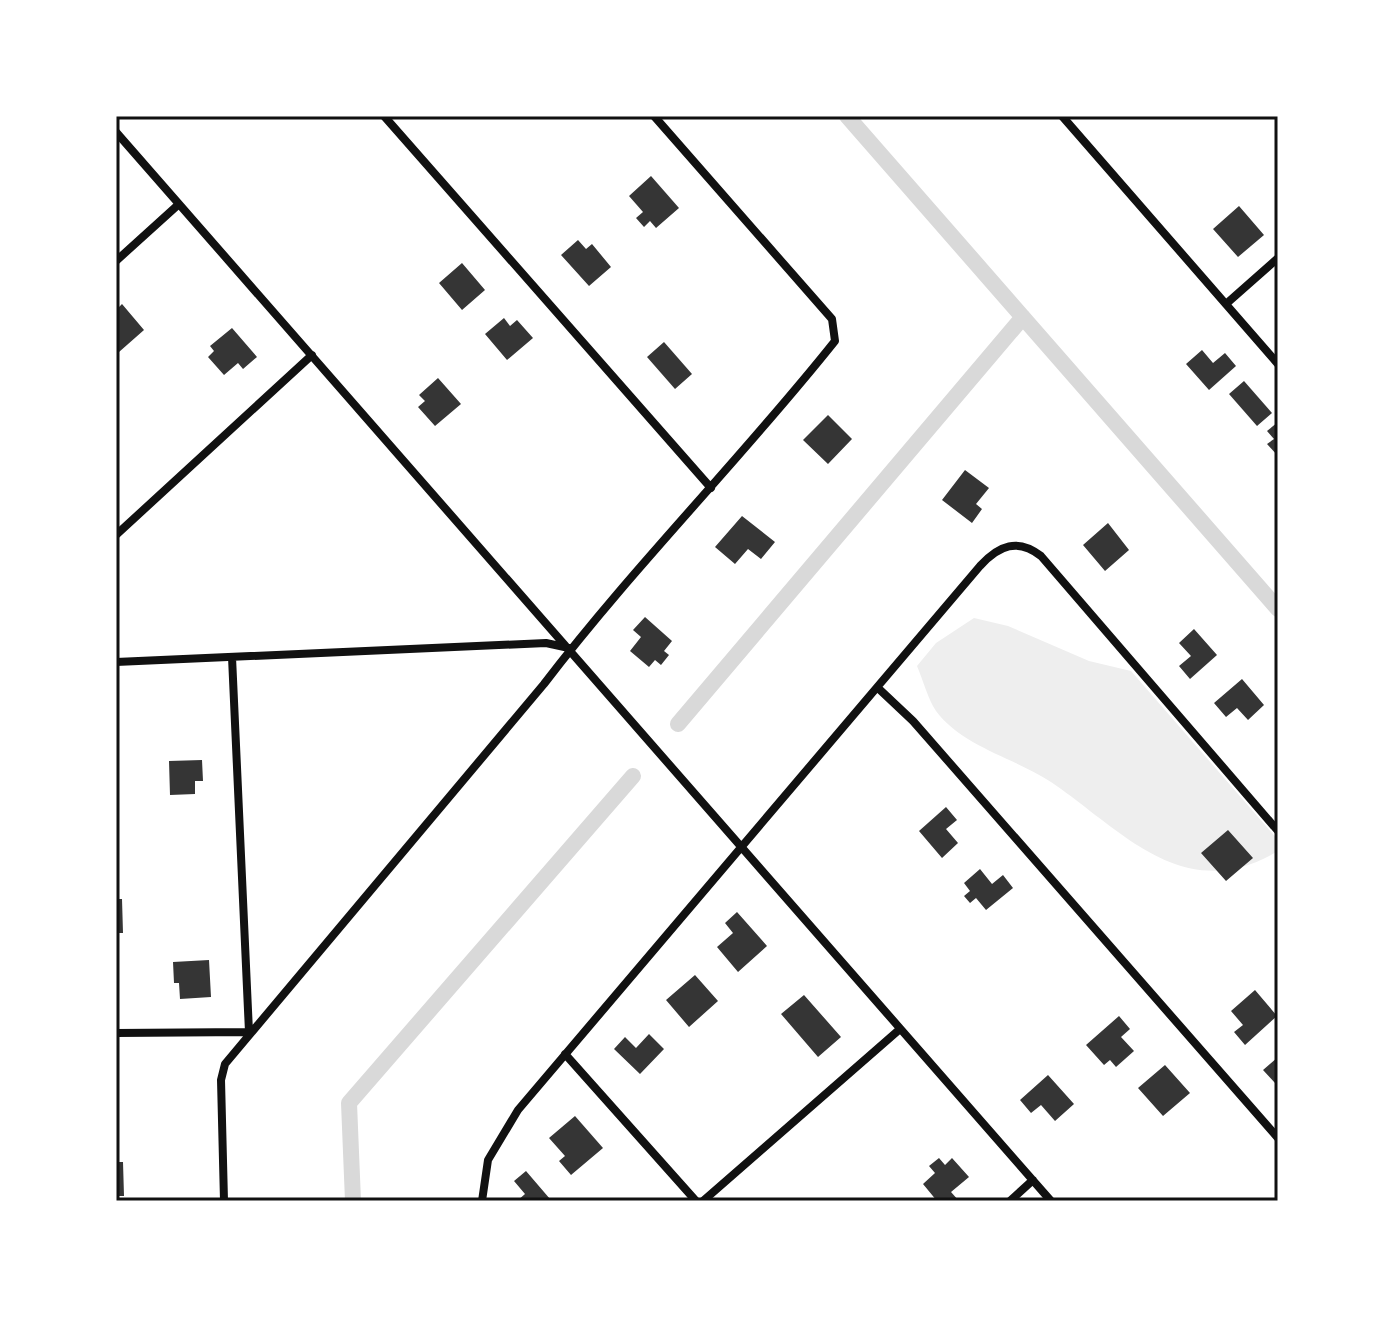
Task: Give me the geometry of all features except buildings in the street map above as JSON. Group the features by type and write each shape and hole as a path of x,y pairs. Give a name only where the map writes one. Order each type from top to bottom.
{"street":[{"path":"384,116 711,488"},
{"path":"224,1201 221,1080 225,1064 544,684 570,648 835,341 832,319 654,116"},
{"path":"1062,116 1278,364"},
{"path":"116,132 1051,1201"},
{"path":"116,261 179,204"},
{"path":"1226,304 1278,258"},
{"path":"116,535 312,355"},
{"path":"482,1201 483,1178 496,1142 518,1110 986,559 1012,543 1028,546 1041,556 1278,831"},
{"path":"116,662 546,643 570,648"},
{"path":"232,657 249,1032"},
{"path":"878,688 913,721 1278,1138"},
{"path":"703,1201 900,1029"},
{"path":"116,1033 249,1032"},
{"path":"565,1054 696,1201"},
{"path":"1010,1201 1033,1180"}],"shaded area":[{"path":"974,618 1008,626 1089,661 1131,671 1278,840 1278,851 1244,866 1213,871 1184,867 1156,856 1130,840 1051,782 960,734 936,711 917,666 936,643"}],"waterway":[{"path":"847,116 1278,609"},
{"path":"678,724 1023,317"},
{"path":"353,1201 349,1103 633,776"}]}
